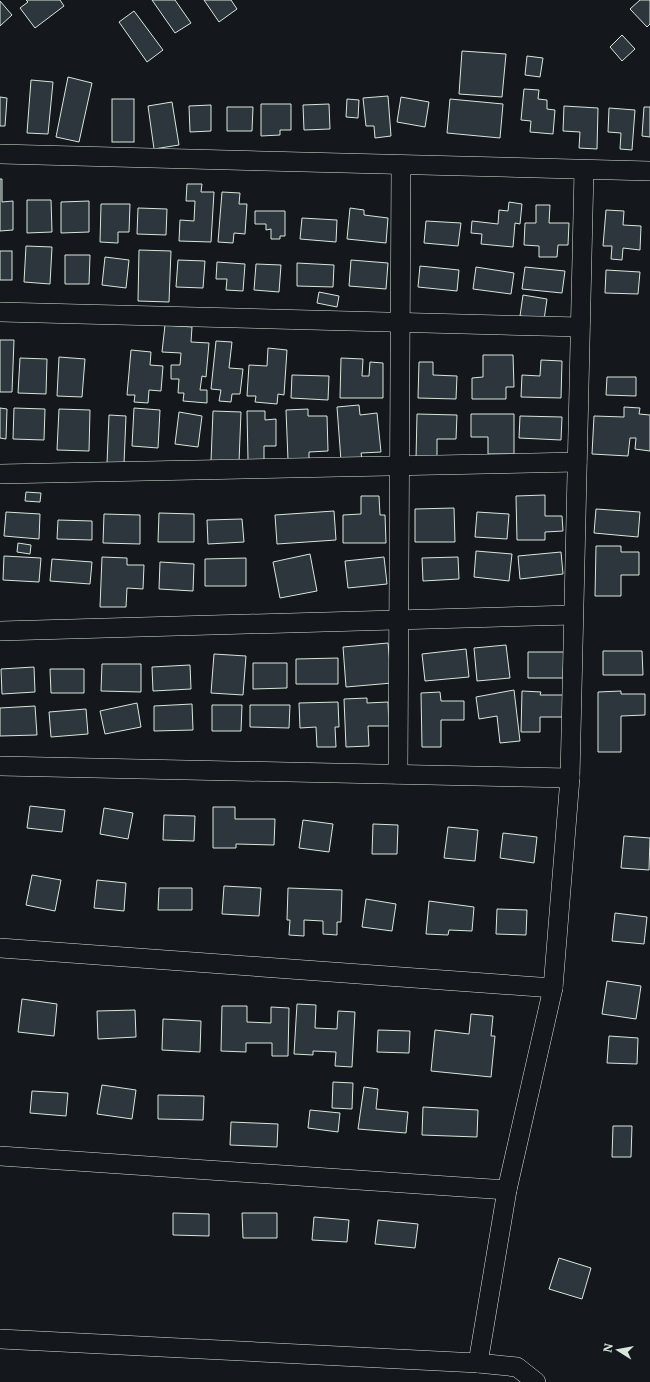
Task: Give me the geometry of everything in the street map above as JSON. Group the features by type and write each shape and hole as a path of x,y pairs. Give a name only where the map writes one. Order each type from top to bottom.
{"street":[{"path":"0,154 650,171"},
{"path":"398,774 401,164"},
{"path":"478,1363 507,1190 552,988 570,778 584,170"},
{"path":"0,312 580,327"},
{"path":"0,474 577,462"},
{"path":"0,631 573,615"},
{"path":"0,766 570,778"},
{"path":"0,948 552,988"},
{"path":"0,1156 507,1190"},
{"path":"0,1339 478,1363 517,1367 536,1382"}],"building":[{"path":"26,0 60,0 64,6 35,28 20,8 28,2"},
{"path":"152,0 175,0 191,23 175,33"},
{"path":"204,0 231,0 237,9 219,22"},
{"path":"640,0 650,0 650,24 647,27 630,9"},
{"path":"0,1 12,15 0,26"},
{"path":"134,11 163,50 147,62 119,22"},
{"path":"622,35 635,49 622,61 610,47"},
{"path":"462,51 506,54 502,97 459,94"},
{"path":"527,56 543,58 540,77 525,75"},
{"path":"68,77 92,83 79,142 56,137"},
{"path":"31,80 53,82 48,134 27,133"},
{"path":"524,89 539,90 538,99 547,100 547,109 555,110 553,134 530,132 531,121 521,120"},
{"path":"388,96 391,136 375,138 374,126 366,126 363,98"},
{"path":"0,97 7,98 5,126 0,126"},
{"path":"401,97 429,102 425,127 397,122"},
{"path":"112,99 134,99 134,142 112,142"},
{"path":"347,99 359,100 358,118 346,117"},
{"path":"450,99 503,104 500,138 447,133"},
{"path":"172,102 179,145 154,149 148,106"},
{"path":"261,104 291,104 291,130 280,130 280,135 261,136"},
{"path":"329,104 330,129 304,130 303,105"},
{"path":"211,105 211,131 190,132 189,106"},
{"path":"564,106 598,108 597,149 579,148 580,132 563,131"},
{"path":"227,107 253,107 252,131 227,131"},
{"path":"644,107 650,107 650,137 642,136"},
{"path":"609,108 635,110 632,150 620,149 621,133 608,132"},
{"path":"0,179 2,179 2,202 13,201 13,230 0,231"},
{"path":"187,184 202,184 201,192 214,192 211,242 179,241 180,220 194,221 195,201 186,201"},
{"path":"222,192 240,193 239,204 247,204 245,234 234,233 233,243 218,242"},
{"path":"27,200 51,200 52,232 27,233"},
{"path":"89,201 89,232 61,233 61,202"},
{"path":"509,202 522,204 520,224 515,223 513,247 481,244 482,234 471,233 472,221 498,224 499,210 508,211"},
{"path":"101,204 130,204 129,232 118,232 118,243 100,242"},
{"path":"536,205 550,205 549,223 569,223 568,245 558,245 557,257 539,257 539,246 524,245 525,223 536,223"},
{"path":"138,208 167,209 166,235 137,234"},
{"path":"350,208 364,210 364,215 388,218 386,243 347,239"},
{"path":"606,210 624,211 623,225 641,226 640,250 623,248 622,260 611,259 612,246 603,246"},
{"path":"255,211 285,211 285,236 280,236 280,239 271,239 271,229 266,230 266,224 255,224"},
{"path":"302,218 337,220 336,242 300,239"},
{"path":"426,221 461,223 458,246 424,243"},
{"path":"26,246 52,247 50,284 24,282"},
{"path":"139,250 171,251 169,302 138,301"},
{"path":"0,251 12,251 12,280 0,280"},
{"path":"65,255 90,255 89,284 65,284"},
{"path":"105,257 129,260 126,288 102,285"},
{"path":"178,260 205,261 203,288 176,287"},
{"path":"351,260 388,263 386,289 349,286"},
{"path":"217,262 245,264 243,291 226,290 227,279 216,279"},
{"path":"297,263 334,265 333,287 297,286"},
{"path":"256,264 281,265 279,292 254,290"},
{"path":"420,266 459,270 457,291 418,287"},
{"path":"476,267 514,273 511,294 473,289"},
{"path":"525,267 565,271 562,293 522,289"},
{"path":"606,270 640,272 638,294 605,293"},
{"path":"319,292 339,296 337,307 317,303"},
{"path":"523,295 547,299 544,320 520,316"},
{"path":"165,325 192,327 191,342 209,343 206,377 202,376 200,390 207,390 207,403 183,401 184,393 178,393 179,379 171,379 171,365 180,365 181,353 162,352"},
{"path":"0,340 14,340 12,392 0,392"},
{"path":"216,341 232,342 229,368 243,369 240,394 232,394 231,402 219,401 221,390 211,389"},
{"path":"268,348 287,350 284,395 278,394 277,404 255,402 256,396 247,396 249,365 267,366"},
{"path":"131,350 151,352 150,365 163,366 161,391 149,390 148,403 134,402 135,395 127,395"},
{"path":"483,355 513,355 514,387 506,387 506,399 472,399 472,378 483,377"},
{"path":"59,357 85,359 82,397 57,396"},
{"path":"20,358 47,359 46,394 18,393"},
{"path":"341,358 363,359 362,376 369,376 370,362 383,363 383,398 340,398"},
{"path":"541,360 562,361 561,398 521,397 522,375 540,376"},
{"path":"419,362 433,362 433,375 457,376 456,399 418,398"},
{"path":"292,375 329,376 328,400 291,398"},
{"path":"607,377 636,377 636,396 606,395"},
{"path":"359,405 360,415 377,413 381,452 361,453 362,459 341,461 337,407"},
{"path":"624,407 640,408 639,414 650,415 650,451 635,449 636,438 630,438 628,456 592,454 594,416 624,417"},
{"path":"0,408 7,409 6,439 0,438"},
{"path":"14,408 45,409 44,440 13,439"},
{"path":"134,408 160,410 158,448 132,446"},
{"path":"59,409 90,410 89,451 57,450"},
{"path":"308,409 308,416 327,416 328,451 309,452 309,460 288,460 286,410"},
{"path":"213,411 241,412 239,462 211,461"},
{"path":"247,411 265,411 265,420 276,419 276,446 264,446 264,460 248,460"},
{"path":"179,412 202,416 198,447 175,444"},
{"path":"417,414 457,415 456,439 437,439 437,459 416,459"},
{"path":"471,414 514,414 514,454 488,454 488,437 471,437"},
{"path":"109,415 126,416 124,464 107,464"},
{"path":"520,416 562,417 561,440 519,438"},
{"path":"26,492 41,493 40,502 25,501"},
{"path":"545,495 545,516 562,516 563,531 545,532 545,540 517,540 516,496"},
{"path":"361,496 379,496 380,515 385,515 386,543 343,543 343,515 361,514"},
{"path":"454,508 455,542 415,542 415,509"},
{"path":"596,509 640,512 638,537 594,533"},
{"path":"334,511 336,540 277,544 275,515"},
{"path":"6,512 40,514 39,539 4,536"},
{"path":"477,512 509,514 507,539 475,537"},
{"path":"159,513 194,514 194,542 158,542"},
{"path":"104,514 140,515 140,544 103,543"},
{"path":"242,519 244,542 208,544 207,520"},
{"path":"58,520 92,521 92,540 57,539"},
{"path":"18,543 31,545 30,554 17,552"},
{"path":"596,546 621,546 621,552 639,552 639,575 621,575 621,596 595,596"},
{"path":"476,551 512,554 509,581 474,577"},
{"path":"561,552 563,574 520,579 518,556"},
{"path":"310,554 317,591 280,598 273,562"},
{"path":"4,556 41,558 39,582 3,580"},
{"path":"102,557 127,558 127,565 144,565 143,589 127,588 126,607 100,607"},
{"path":"384,557 387,584 348,588 345,561"},
{"path":"458,557 459,579 423,581 422,558"},
{"path":"246,558 246,586 205,586 205,559"},
{"path":"52,559 92,562 90,584 50,581"},
{"path":"160,562 194,564 193,591 159,589"},
{"path":"388,643 392,683 346,687 343,647"},
{"path":"506,645 510,678 477,681 474,648"},
{"path":"466,649 469,677 425,681 422,654"},
{"path":"603,651 642,651 643,675 603,675"},
{"path":"528,652 564,652 563,678 528,678"},
{"path":"214,654 246,656 243,695 211,693"},
{"path":"338,658 338,684 296,684 296,659"},
{"path":"253,663 287,663 287,688 253,689"},
{"path":"102,664 141,664 141,692 101,691"},
{"path":"190,665 191,689 153,691 152,667"},
{"path":"34,667 35,692 2,694 1,669"},
{"path":"50,669 84,669 84,693 51,693"},
{"path":"514,690 520,741 500,743 497,716 479,719 476,697"},
{"path":"522,691 541,692 540,695 566,695 565,717 540,717 540,732 521,732"},
{"path":"621,691 621,694 645,694 645,715 621,716 621,752 598,752 598,692"},
{"path":"440,692 441,701 464,701 464,720 441,720 441,747 422,747 421,693"},
{"path":"367,698 367,703 388,702 389,726 368,726 369,746 346,747 344,699"},
{"path":"338,702 339,727 335,727 336,747 317,747 316,727 300,728 299,703"},
{"path":"137,703 141,727 105,734 100,711"},
{"path":"192,704 193,730 154,731 154,706"},
{"path":"212,705 242,705 241,731 212,731"},
{"path":"250,705 290,705 289,728 250,727"},
{"path":"35,706 37,735 0,736 0,708"},
{"path":"86,709 88,734 51,737 49,712"},
{"path":"30,806 65,810 62,832 27,828"},
{"path":"213,807 235,807 235,819 275,819 274,845 236,844 236,848 213,848"},
{"path":"104,808 133,813 128,839 100,834"},
{"path":"164,815 195,816 194,841 163,840"},
{"path":"303,820 333,824 329,852 299,848"},
{"path":"373,824 398,825 397,854 372,854"},
{"path":"448,827 478,830 475,861 444,858"},
{"path":"503,833 537,837 534,863 500,858"},
{"path":"624,836 650,838 649,870 621,868"},
{"path":"32,875 61,880 55,911 26,905"},
{"path":"97,880 126,883 124,911 94,908"},
{"path":"224,886 261,888 259,916 222,914"},
{"path":"159,888 192,888 192,910 158,910"},
{"path":"288,888 342,890 341,922 337,922 337,935 323,934 323,921 304,920 304,936 289,935 290,920 287,920"},
{"path":"366,899 396,904 392,931 362,927"},
{"path":"429,901 474,907 472,931 449,930 448,935 426,934"},
{"path":"497,909 527,910 526,935 496,934"},
{"path":"615,913 647,917 644,944 612,941"},
{"path":"607,981 641,986 636,1019 602,1014"},
{"path":"22,999 57,1004 54,1036 18,1032"},
{"path":"297,1004 316,1005 315,1028 337,1029 338,1011 355,1012 352,1067 335,1066 336,1052 313,1051 313,1055 294,1054"},
{"path":"222,1006 247,1006 247,1022 271,1023 271,1007 289,1008 288,1056 272,1056 272,1043 246,1043 246,1052 221,1051"},
{"path":"135,1010 136,1037 98,1039 97,1011"},
{"path":"471,1014 493,1016 491,1036 495,1036 491,1077 431,1071 435,1030 469,1034"},
{"path":"163,1019 201,1021 200,1052 162,1050"},
{"path":"378,1030 410,1031 409,1053 377,1052"},
{"path":"609,1036 638,1038 637,1064 607,1063"},
{"path":"333,1082 353,1083 352,1109 332,1108"},
{"path":"102,1085 136,1090 132,1119 97,1114"},
{"path":"364,1087 378,1089 376,1109 408,1112 406,1133 358,1129"},
{"path":"32,1091 68,1093 66,1116 30,1113"},
{"path":"158,1095 204,1096 203,1120 158,1119"},
{"path":"423,1107 478,1110 477,1137 422,1135"},
{"path":"310,1110 340,1113 338,1132 308,1128"},
{"path":"231,1122 278,1124 277,1147 230,1145"},
{"path":"613,1126 632,1126 631,1157 612,1157"},
{"path":"173,1213 209,1214 209,1236 173,1235"},
{"path":"242,1213 277,1213 277,1238 243,1238"},
{"path":"314,1217 349,1220 347,1242 312,1240"},
{"path":"378,1220 418,1224 415,1248 375,1244"},
{"path":"559,1258 591,1268 582,1299 549,1289"}]}
